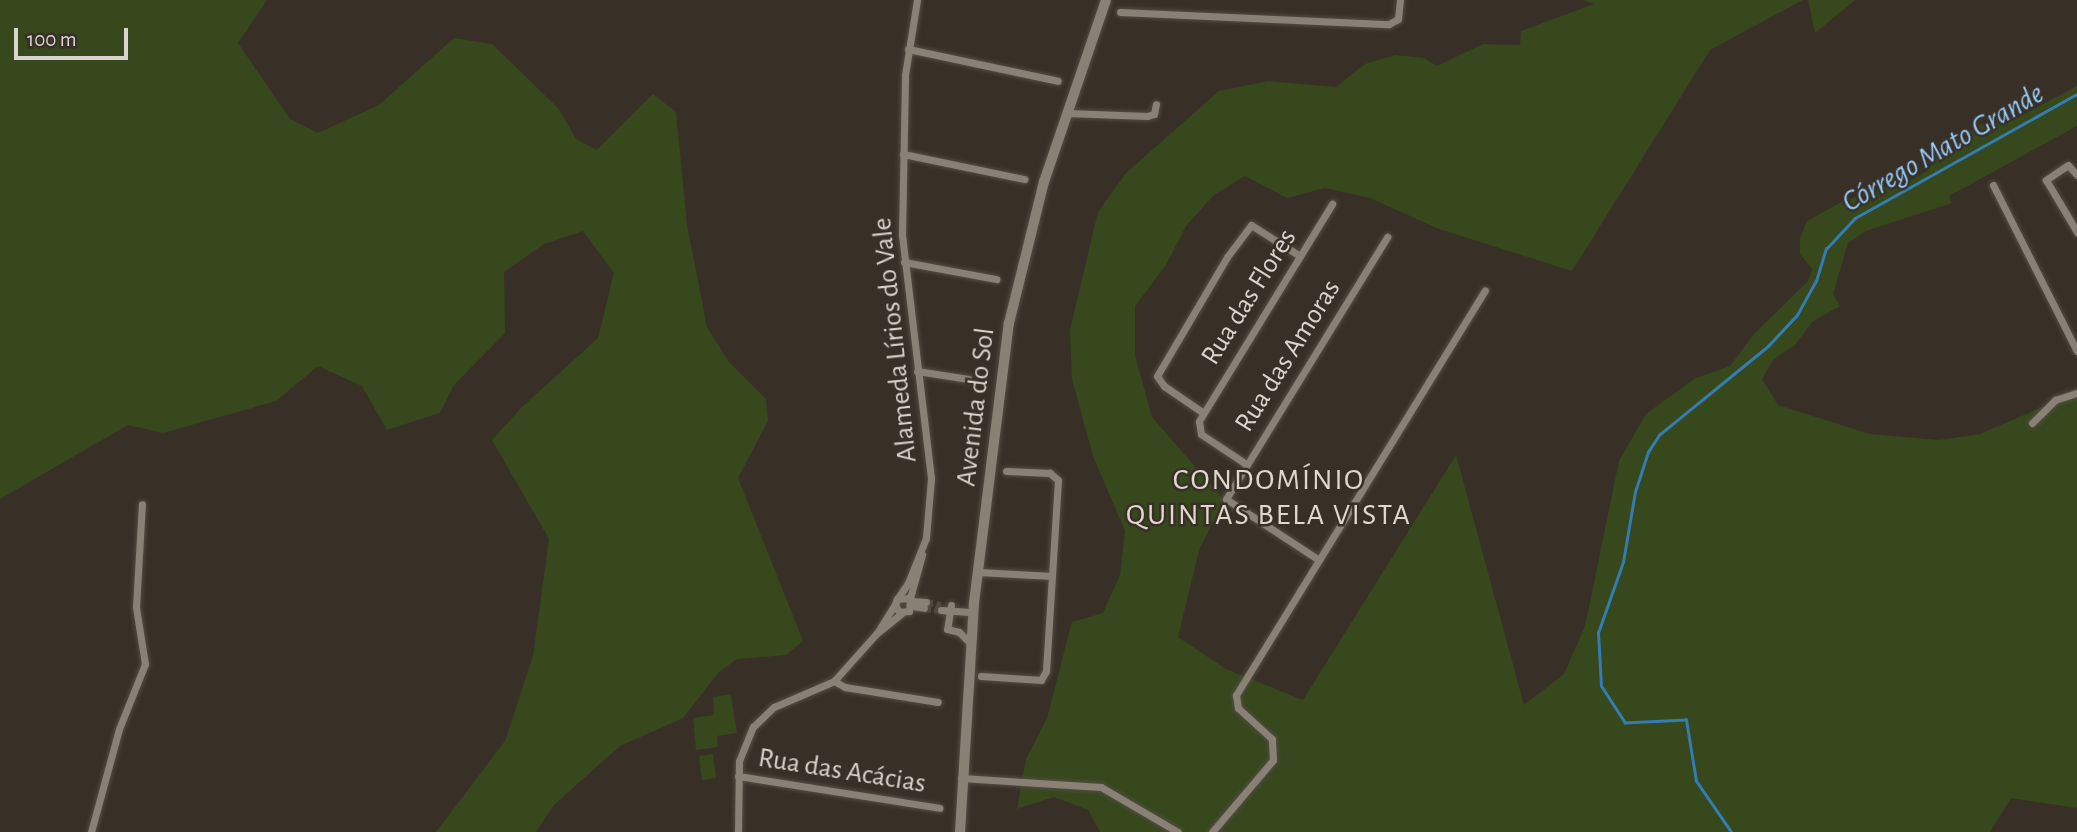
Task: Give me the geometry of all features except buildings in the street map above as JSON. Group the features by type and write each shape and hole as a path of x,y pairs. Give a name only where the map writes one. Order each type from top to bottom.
{"street":[{"name":"Alameda Lírios do Vale","path":"911,602 922,551 930,478 904,262 903,154 908,50 918,0"},
{"name":"Avenida do Sol","path":"960,832 961,778 973,608 1016,290 1067,113 1106,0"},
{"path":"1120,12 1395,23 1400,0"},
{"path":"908,50 1058,81"},
{"path":"1067,113 1147,116 1154,114 1156,104"},
{"path":"903,154 1024,179"},
{"path":"2077,175 2068,165 2046,180 2077,232"},
{"path":"1993,185 2077,351"},
{"name":"Rua das Flores","path":"1202,412 1332,204"},
{"path":"1245,464 1201,435 1197,426 1202,412 1164,386 1157,376 1248,226 1300,256"},
{"name":"Rua das Amoras","path":"1319,560 1226,499 1245,464 1387,237"},
{"path":"904,262 996,279"},
{"path":"1212,832 1273,760 1272,740 1243,714 1234,700 1485,290"},
{"path":"917,371 968,379"},
{"path":"2032,423 2055,400 2077,393"},
{"path":"981,676 1045,678 1056,477 1006,471"},
{"path":"91,832 119,729 145,664 136,607 142,504"},
{"name":"Alameda Lírios do Vale","path":"876,634 922,551"},
{"path":"978,572 1052,576"},
{"path":"902,613 897,600 925,605"},
{"path":"738,832 741,750 765,714 834,681 876,634 911,602"},
{"path":"947,627 950,606"},
{"path":"941,607 973,608"},
{"path":"947,627 972,629"},
{"path":"947,627 959,632 971,643"},
{"path":"834,681 845,687 938,702"},
{"name":"Rua das Acácias","path":"738,776 939,808"},
{"path":"961,778 1101,787 1178,832"}],"green space":[{"path":"0,0 267,0 238,43 290,119 318,133 379,105 454,38 492,44 559,109 576,139 597,150 653,94 676,112 687,225 707,327 729,362 766,399 768,421 738,478 803,641 786,655 737,659 719,672 683,718 620,746 554,805 536,832 436,832 505,741 533,656 549,539 492,440 522,407 598,338 614,273 583,231 544,244 504,272 505,333 454,385 440,413 387,430 362,386 318,366 276,401 163,433 128,425 0,499"},
{"path":"1583,0 1803,0 1710,50 1572,271 1439,229 1370,198 1325,188 1287,198 1245,176 1214,195 1186,226 1166,265 1135,306 1135,356 1152,417 1224,500 1199,550 1178,637 1226,669 1303,700 1456,455 1524,705 1564,674 1585,626 1619,461 1646,414 1694,379 1730,366 1755,333 1808,281 1812,269 1800,254 1800,238 1807,221 1843,201 1913,179 1928,170 1936,156 1969,141 1972,129 1996,117 2015,119 2077,86 2077,126 1949,196 1952,203 1866,231 1848,243 1833,294 1840,306 1812,322 1795,345 1774,359 1762,379 1778,405 1870,434 1939,440 1980,434 2047,405 2077,398 2077,808 2011,798 1990,832 1100,832 1088,810 1054,797 1017,809 1026,759 1047,718 1072,622 1103,613 1120,575 1125,531 1093,456 1072,379 1070,330 1098,212 1126,173 1219,91 1268,81 1336,87 1365,64 1395,55 1424,58 1437,66 1483,44 1520,45 1521,31 1594,4"},
{"path":"1808,0 1855,0 1815,33"},
{"path":"731,694 737,733 717,736 718,747 696,750 693,718 714,715 713,697"},
{"path":"713,754 716,778 702,780 699,756"}],"waterway":[{"name":"Córrego Mato Grande","path":"1731,832 1696,781 1686,720 1625,723 1601,686 1598,633 1623,562 1635,492 1648,452 1659,435 1768,346 1797,315 1816,281 1826,249 1855,218 2077,94"}],"tunnel":[{"path":"926,602 941,605"},
{"path":"924,608 941,610"}],"district":[{"name":"CONDOMÍNIO QUINTAS BELA VISTA","path":"1269,497"}]}
